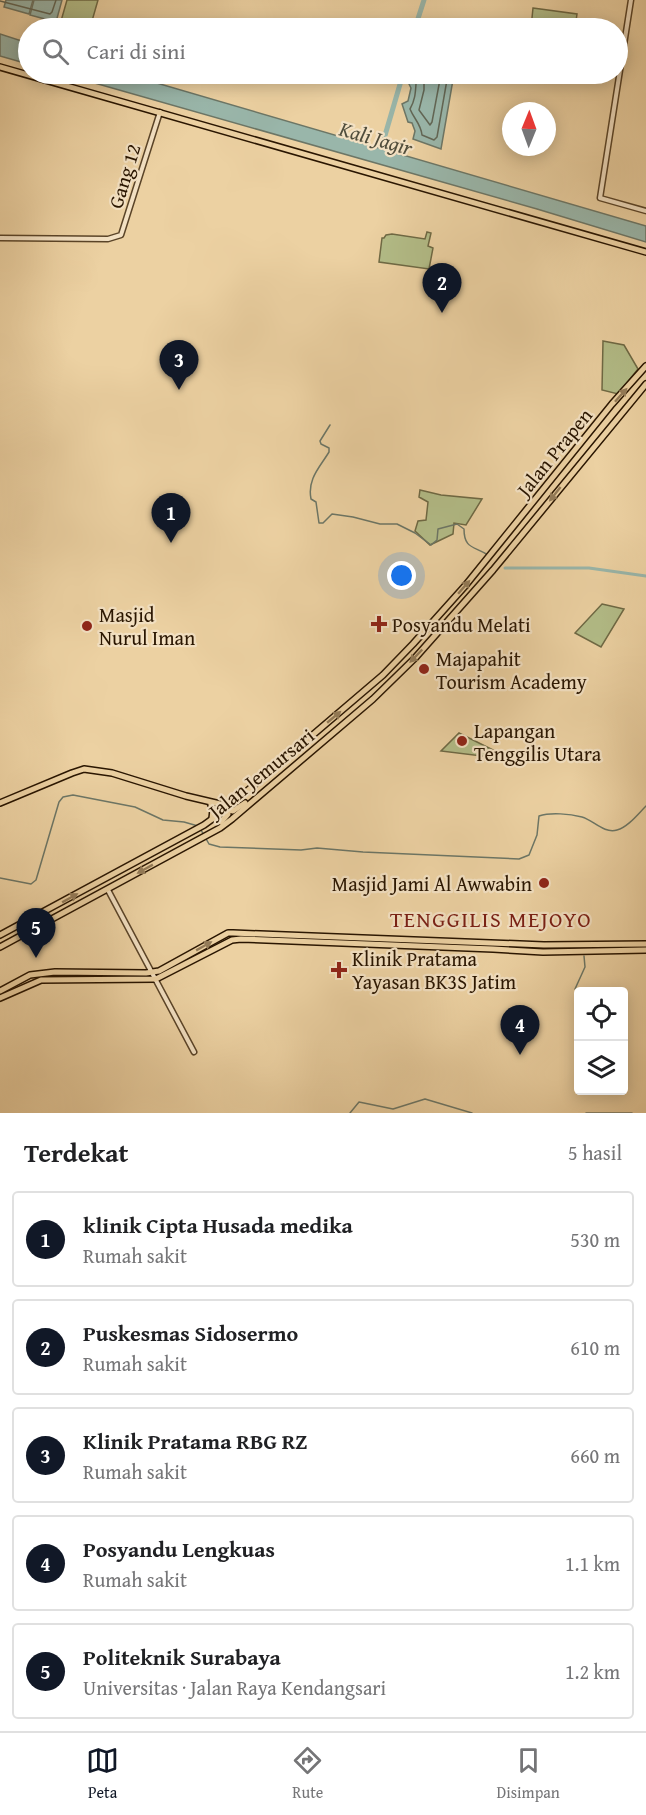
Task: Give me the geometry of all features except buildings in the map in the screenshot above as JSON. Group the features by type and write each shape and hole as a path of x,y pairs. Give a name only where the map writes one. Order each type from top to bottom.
{"main road":[{"path":"0,67 18,72"},
{"path":"60,84 646,252"},
{"name":"Jalan Prapen","path":"497,566 646,366"},
{"name":"Jalan Prapen","path":"489,556 646,384"},
{"name":"Jalan Jemursari","path":"0,935 195,830 226,809 365,690 413,644 489,556"},
{"name":"Jalan Jemursari","path":"0,947 108,890 232,819 373,699 462,607 497,566"},
{"path":"365,690 373,699"},
{"path":"0,803 81,771 99,771 220,804 226,809 227,818 203,836"},
{"path":"195,798 230,811 255,800"},
{"path":"211,805 212,819"},
{"path":"0,991 30,975 55,972 159,971 228,933 524,947 646,950"},
{"path":"0,998 41,980 156,979 232,940 284,937"},
{"path":"586,948 646,944"}],"street":[{"path":"628,19 631,0"},
{"path":"618,84 600,198 646,211"},
{"name":"Gang 12","path":"0,238 108,239 118,237 123,231 160,112"},
{"path":"108,890 194,1052"}],"green space":[{"path":"67,0 98,0 93,18 62,18"},
{"path":"533,8 577,14 576,18 532,18"},
{"path":"427,232 431,233 428,246 433,248 429,269 379,262 382,238 386,235 425,239"},
{"path":"603,341 624,345 638,369 618,394 602,390"},
{"path":"420,490 441,495 482,499 466,525 454,523 453,534 430,545 415,531 418,521 426,520 428,502 419,497"},
{"path":"602,604 624,609 601,647 575,633"},
{"name":"Lapangan Tenggilis Utara","path":"459,733 499,753 498,758 441,751"}],"water":[{"path":"6,0 33,0 29,14 4,7"},
{"path":"34,0 62,0 57,18 30,15"},
{"path":"0,34 18,40 18,61 0,56"},
{"name":"Kali Jagir","path":"98,84 160,84 646,226 646,242"},
{"path":"409,84 452,84 441,149 413,139 415,131 412,123 408,122 402,104 408,101 411,88"}],"waterway":[{"path":"418,18 424,0"},
{"path":"381,149 400,84"},
{"path":"330,425 320,441 329,448 329,452 315,474 310,492 311,499 316,502 319,523 323,523 332,514 380,524 397,524 415,533 431,545 437,540 438,529 457,524 464,529 468,544 488,555"},
{"path":"505,568 589,568 646,576"},
{"path":"0,878 31,884 36,880 59,802 63,797 73,795 135,807 163,820 198,826"},
{"path":"201,830 209,844 220,847 301,850 317,848 519,859 529,855 537,835 539,816 555,814 577,816 612,831 625,826 646,806"},
{"path":"576,987 585,967 584,956"},
{"path":"350,1113 359,1102 393,1109 425,1099 472,1113"},
{"path":"586,1113 632,1113"}],"place":[{"name":"Puskesmas Sidosermo","path":"442,313"},
{"name":"Klinik Pratama RBG RZ","path":"179,390"},
{"name":"klinik Cipta Husada medika","path":"171,543"},
{"name":"Posyandu Melati","path":"379,624"},
{"name":"Masjid Nurul Iman","path":"87,626"},
{"name":"Majapahit Tourism Academy","path":"424,669"},
{"name":"Lapangan Tenggilis Utara","path":"462,741"},
{"name":"Masjid Jami Al Awwabin","path":"544,883"},
{"name":"Politeknik Surabaya","path":"36,958"},
{"name":"Klinik Pratama Yayasan BK3S Jatim","path":"339,970"},
{"name":"Posyandu Lengkuas","path":"520,1055"}],"district":[{"name":"TENGGILIS MEJOYO","path":"491,919"}]}
